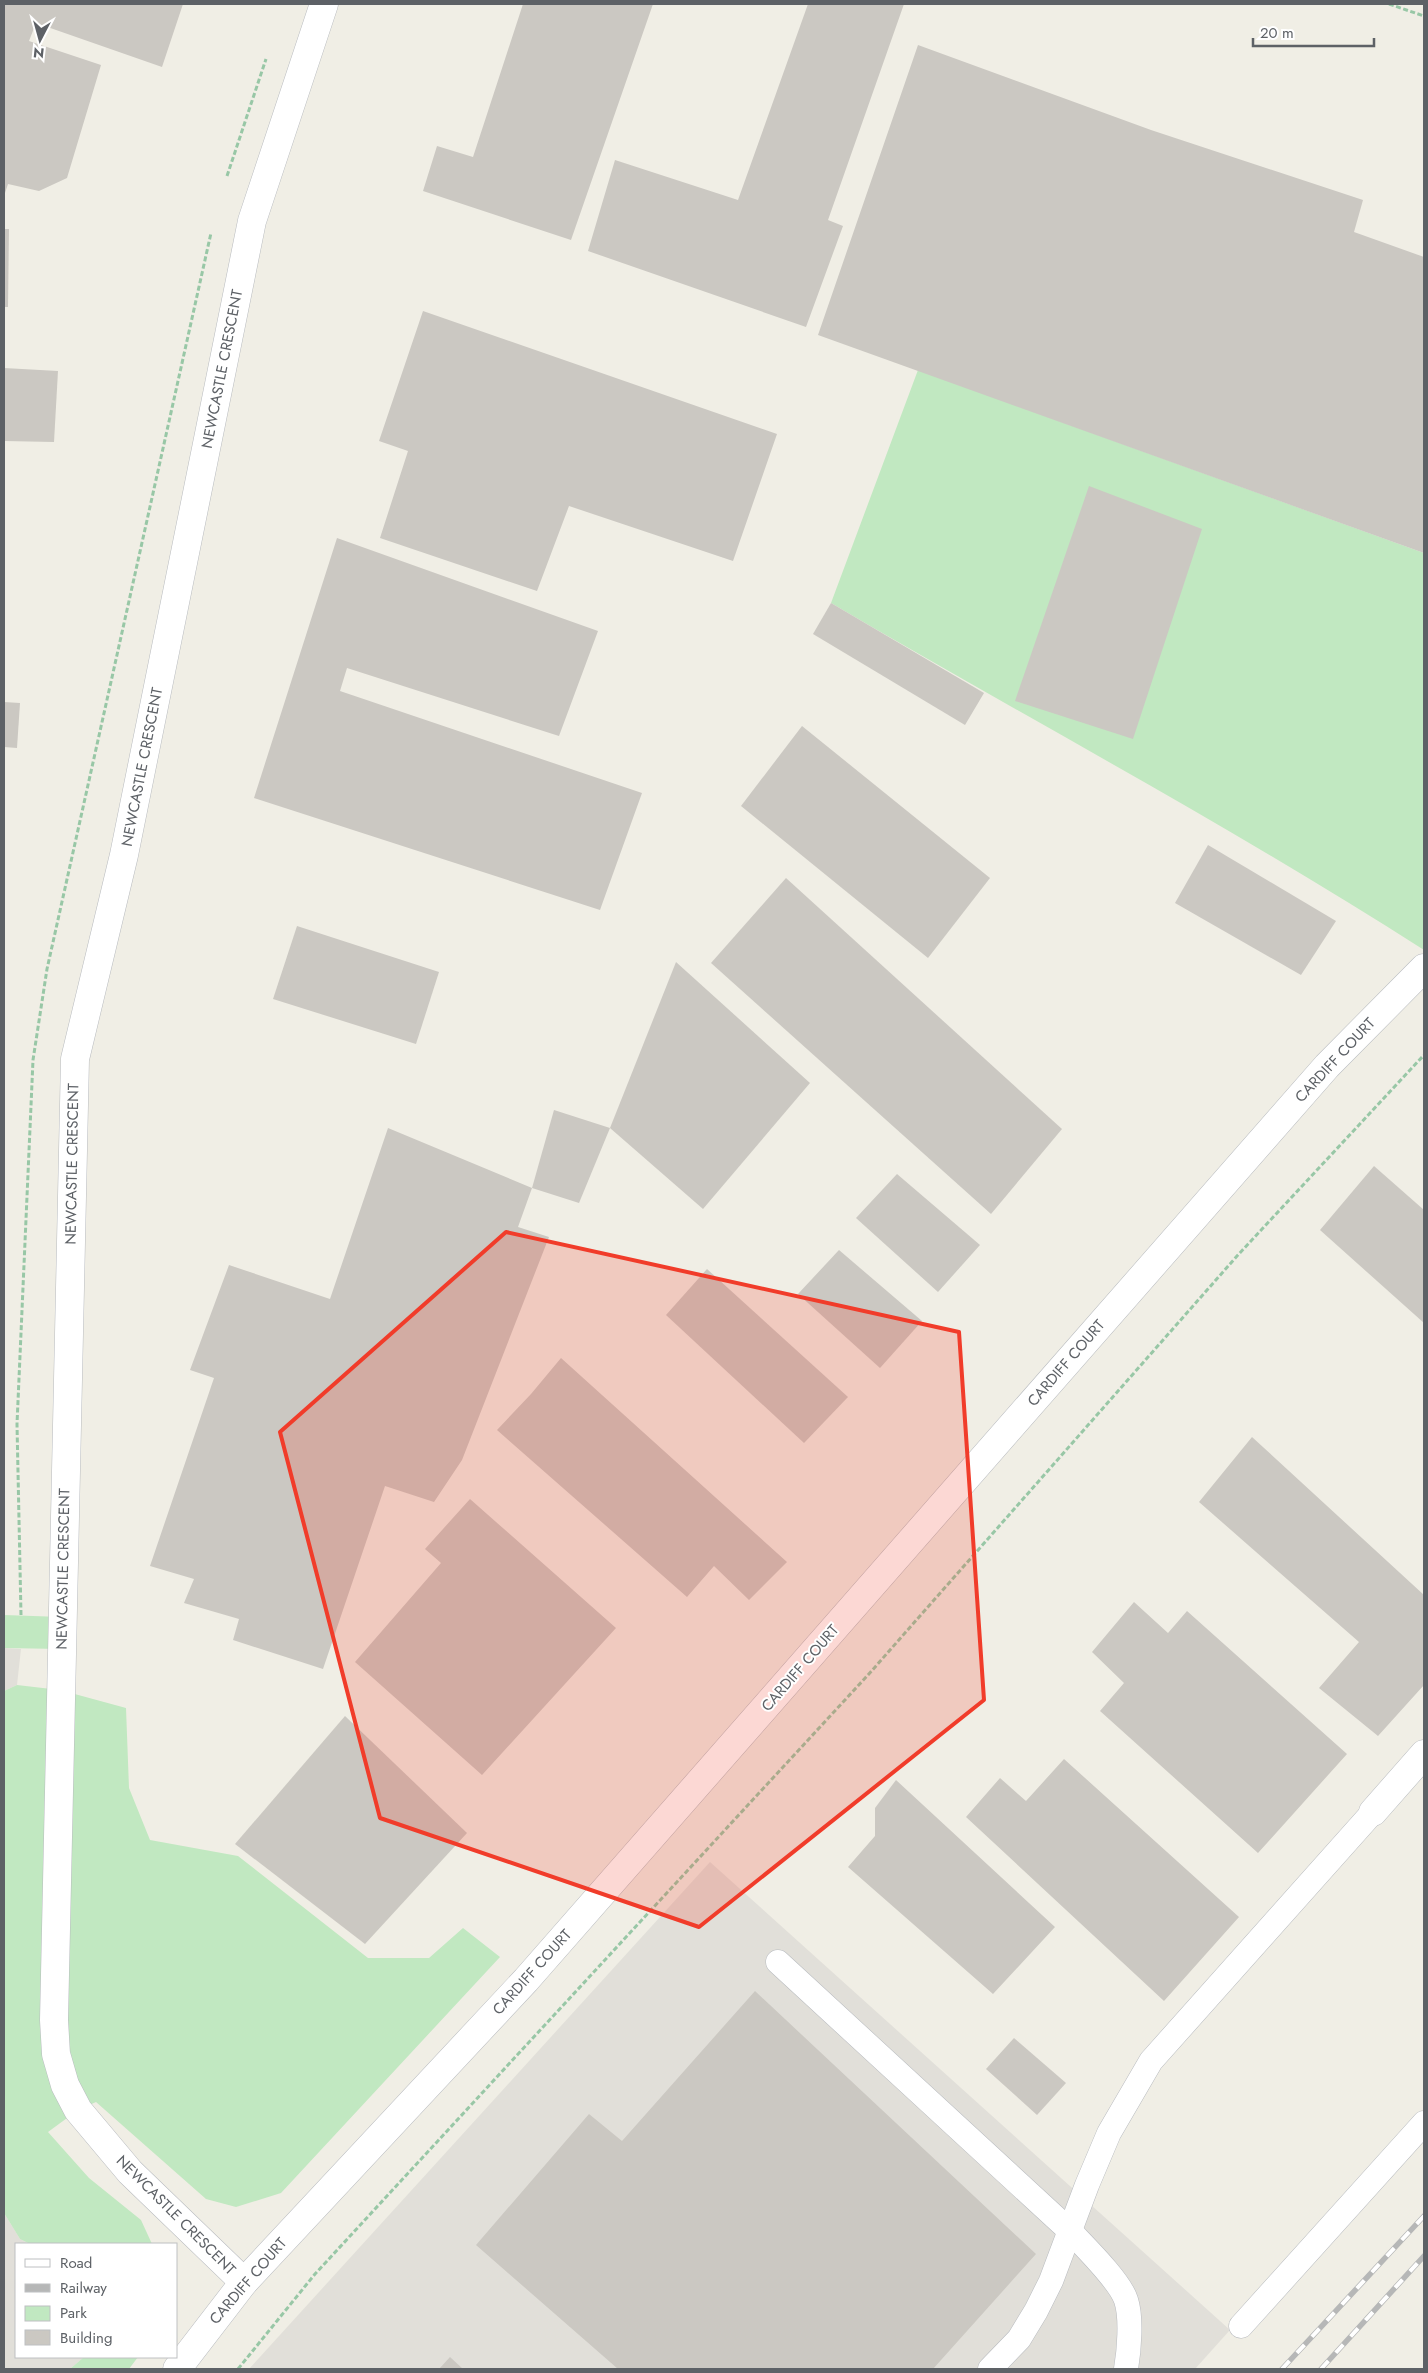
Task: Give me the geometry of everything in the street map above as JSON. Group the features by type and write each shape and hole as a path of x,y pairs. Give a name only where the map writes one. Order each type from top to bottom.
{"street":[{"name":"NEWCASTLE CRESCENT","path":"244,2282 130,2172 78,2110 65,2086 56,2054 54,2020 59,1700 75,1059 124,855 252,221 324,4"},
{"name":"CARDIFF COURT","path":"177,2369 244,2282 526,1980 1326,1066 1424,968"},
{"path":"1373,1812 1424,1754"}],"lane":[{"path":"990,2369 1019,2339 1052,2281 1109,2132 1151,2061 1373,1812"},
{"path":"778,1962 1070,2231 1101,2264 1126,2300 1130,2345 1126,2369"},
{"path":"1241,2326 1424,2123"}],"path":[{"path":"1389,4 1424,16"},
{"path":"238,2369 315,2274 868,1676 1237,1256 1424,1055"}],"highlighted area":[{"path":"506,1232 959,1332 984,1700 699,1927 380,1818 280,1432"}],"shaded area":[{"path":"4,1648 21,1649 17,1685 4,1691"},
{"path":"710,1862 1230,2330 1195,2369 249,2369"},
{"path":"4,2213 20,2239 28,2243 15,2243 15,2358 83,2358 70,2369 4,2369"}],"green space":[{"path":"918,370 1424,553 1424,950 1204,816 831,603"},
{"path":"4,1615 62,1617 61,1649 4,1648"},
{"path":"17,1685 60,1690 126,1708 129,1788 150,1840 238,1856 368,1958 429,1958 463,1928 500,1957 281,2193 236,2207 206,2199 96,2102 78,2110 48,2132 89,2178 141,2220 152,2243 28,2243 20,2239 4,2213 4,1691"},
{"path":"83,2358 137,2358 129,2369 70,2369"}],"building":[{"path":"4,4 183,4 162,67 36,23 29,41 101,65 67,178 39,191 8,184 4,196"},
{"path":"523,4 653,4 571,240 423,191 437,146 473,157"},
{"path":"808,4 904,4 828,220 843,226 806,327 588,251 615,160 738,200"},
{"path":"918,45 1151,130 1363,200 1354,232 1424,257 1424,553 818,335"},
{"path":"4,229 9,229 8,307 4,307"},
{"path":"423,311 777,434 733,561 569,506 537,591 380,538 408,451 379,441"},
{"path":"4,368 58,371 54,442 4,441"},
{"path":"1089,486 1202,529 1133,739 1015,701"},
{"path":"337,538 598,631 559,736 347,668 340,691 642,793 600,910 254,798"},
{"path":"831,603 984,693 965,725 813,634"},
{"path":"4,702 20,703 17,748 4,747"},
{"path":"802,726 990,878 928,958 741,806"},
{"path":"1208,845 1336,921 1301,975 1175,903"},
{"path":"786,878 1062,1129 991,1214 711,963"},
{"path":"297,926 439,972 416,1044 273,999"},
{"path":"676,962 810,1083 703,1209 610,1128"},
{"path":"554,1110 610,1128 579,1203 532,1188"},
{"path":"388,1128 532,1188 518,1227 549,1237 462,1460 434,1502 385,1486 323,1669 233,1640 239,1619 184,1603 194,1579 150,1566 214,1378 190,1370 229,1265 330,1299"},
{"path":"1374,1166 1424,1210 1424,1323 1320,1230"},
{"path":"897,1174 980,1245 938,1292 856,1218"},
{"path":"839,1250 922,1321 880,1368 798,1294"},
{"path":"707,1269 848,1397 804,1443 666,1315"},
{"path":"561,1358 787,1562 749,1600 714,1566 687,1597 497,1430"},
{"path":"1252,1437 1424,1595 1424,1685 1378,1736 1319,1688 1359,1642 1199,1502"},
{"path":"470,1499 616,1628 482,1775 355,1662 441,1563 425,1549"},
{"path":"1134,1602 1168,1633 1187,1611 1347,1754 1258,1853 1100,1711 1124,1683 1092,1652"},
{"path":"345,1716 467,1833 365,1944 235,1844"},
{"path":"1064,1759 1239,1917 1164,2001 966,1817 1000,1778 1026,1801"},
{"path":"896,1780 1055,1927 993,1994 848,1867 875,1836 875,1808"},
{"path":"755,1991 1036,2254 933,2369 618,2369 476,2245 589,2114 622,2141"},
{"path":"1014,2038 1066,2083 1037,2115 986,2069"},
{"path":"450,2357 463,2369 439,2369"}],"railway":[{"path":"1282,2369 1424,2216"},
{"path":"1321,2369 1424,2256"}]}
